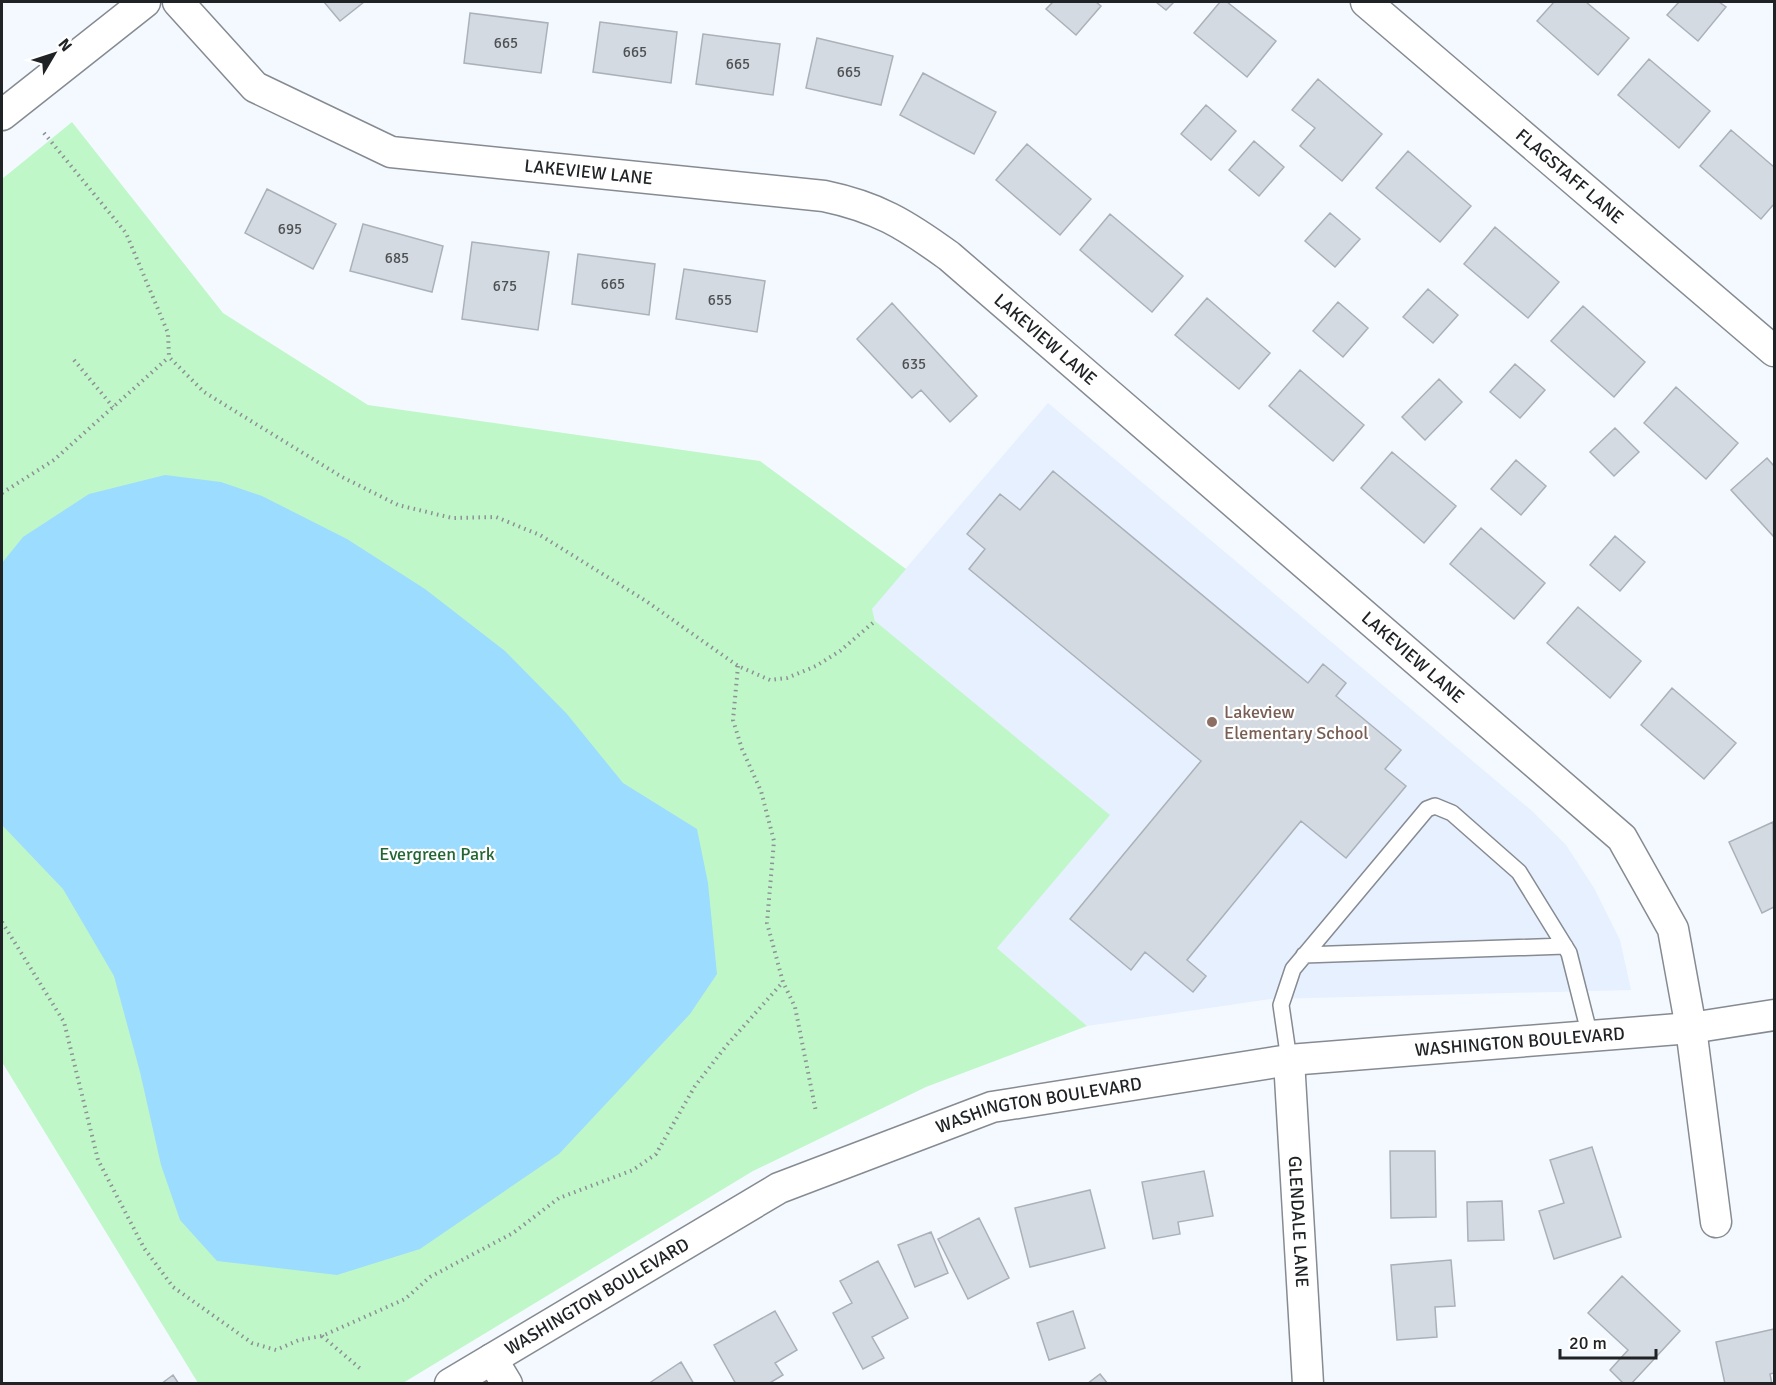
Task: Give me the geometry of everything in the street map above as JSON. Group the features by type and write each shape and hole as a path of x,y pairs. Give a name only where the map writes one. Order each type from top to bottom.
{"street":[{"path":"2,115 145,2"},
{"name":"LAKEVIEW LANE","path":"178,2 255,87 391,152 824,196 860,203 890,216 926,239 1622,838 1673,929 1691,1028"},
{"name":"FLAGSTAFF LANE","path":"1366,2 1774,351"},
{"name":"WASHINGTON BOULEVARD","path":"450,1383 499,1371 779,1188 992,1107 1289,1060 1691,1028 1774,1015"},
{"path":"1691,1028 1716,1222"},
{"name":"GLENDALE LANE","path":"1289,1060 1308,1383"}],"lane":[{"path":"1289,1060 1281,1005 1293,969 1427,809 1435,806 1452,813 1519,872 1569,953 1590,1036"},
{"path":"1304,955 1565,946"}],"path":[{"path":"44,134 126,233 168,333 169,357 204,392 342,477 398,505 452,518 496,517 540,535 637,595 738,666 770,680 787,678 816,666 840,651 874,621"},
{"path":"2,493 54,460 169,357"},
{"path":"74,360 112,407"},
{"path":"738,666 733,720 742,749 761,791 774,841 767,923 783,982 795,1007 816,1112"},
{"path":"2,922 64,1023 98,1160 144,1248 173,1287 252,1343 276,1350 299,1340 322,1336 405,1299 430,1277 513,1233 560,1198 633,1170 656,1154 695,1086 726,1046 783,982"},
{"path":"322,1336 363,1371"}],"shaded area":[{"name":"Lakeview Elementary School","path":"1048,403 1532,811 1566,845 1594,888 1620,940 1631,990 1270,999 1087,1026 997,948 871,609"}],"green space":[{"name":"Evergreen Park","path":"72,122 223,313 368,405 760,461 906,569 872,609 875,621 1110,815 997,948 1087,1026 926,1087 753,1171 403,1383 198,1383 2,1062 2,179"}],"water":[{"path":"165,475 221,482 262,496 347,539 425,589 505,651 567,714 623,783 697,829 708,883 717,974 690,1014 559,1154 420,1249 337,1275 217,1261 180,1220 161,1165 140,1072 114,976 63,889 2,825 2,563 23,537 89,494"}],"building":[{"path":"324,2 364,2 340,21"},
{"path":"1053,2 1096,2 1101,6 1076,35 1046,9"},
{"path":"1156,2 1174,2 1166,10"},
{"path":"1220,2 1227,2 1276,41 1247,77 1194,33"},
{"path":"1554,2 1586,2 1629,38 1598,75 1537,21"},
{"path":"1679,2 1719,2 1726,7 1698,41 1667,15"},
{"path":"470,13 548,23 541,73 464,63"},
{"path":"600,22 677,32 671,83 593,72"},
{"path":"703,34 780,44 773,95 696,84"},
{"path":"817,38 893,56 881,105 806,88"},
{"path":"1649,59 1710,111 1679,148 1618,95"},
{"path":"923,73 996,112 974,154 900,115"},
{"path":"1318,79 1382,134 1342,181 1300,146 1315,128 1292,110"},
{"path":"1206,105 1236,131 1211,160 1181,134"},
{"path":"1731,130 1774,167 1774,204 1761,219 1700,166"},
{"path":"1254,141 1284,167 1259,196 1229,170"},
{"path":"1027,144 1091,199 1060,235 996,180"},
{"path":"1408,151 1471,206 1440,242 1376,188"},
{"path":"267,189 336,224 313,269 245,233"},
{"path":"1330,213 1360,239 1335,267 1305,241"},
{"path":"1110,214 1183,276 1152,312 1080,250"},
{"path":"363,224 443,246 432,292 350,271"},
{"path":"1495,227 1559,282 1528,318 1464,264"},
{"path":"472,242 549,252 538,330 462,319"},
{"path":"578,254 655,264 649,315 572,304"},
{"path":"684,269 765,281 757,332 676,319"},
{"path":"1428,289 1458,315 1433,343 1403,317"},
{"path":"1207,298 1270,353 1239,389 1175,335"},
{"path":"1338,302 1368,328 1343,357 1313,331"},
{"path":"892,303 977,396 950,422 921,390 912,398 857,339"},
{"path":"1583,306 1645,362 1614,397 1551,341"},
{"path":"1515,364 1545,390 1520,418 1490,392"},
{"path":"1300,370 1364,425 1333,461 1269,406"},
{"path":"1439,379 1462,402 1425,440 1402,417"},
{"path":"1676,387 1738,443 1706,479 1644,423"},
{"path":"1615,428 1639,452 1614,476 1590,452"},
{"path":"1392,452 1456,506 1424,543 1361,488"},
{"path":"1767,458 1774,466 1774,537 1731,490"},
{"path":"1516,460 1546,486 1521,515 1491,489"},
{"name":"Lakeview Elementary School","path":"1053,471 1308,683 1323,664 1346,683 1336,696 1401,750 1385,769 1406,786 1346,858 1301,821 1187,960 1206,976 1193,992 1145,952 1131,970 1070,919 1201,761 969,569 985,549 967,534 1000,494 1020,510"},
{"path":"1481,528 1545,583 1514,619 1450,564"},
{"path":"1615,536 1645,562 1620,591 1590,565"},
{"path":"1578,607 1641,661 1610,698 1547,643"},
{"path":"1672,688 1736,743 1704,779 1641,725"},
{"path":"1773,822 1774,907 1762,913 1729,842"},
{"path":"1592,1147 1621,1237 1554,1259 1539,1211 1564,1203 1550,1160"},
{"path":"1390,1151 1435,1151 1436,1217 1391,1218"},
{"path":"1204,1171 1213,1216 1178,1222 1180,1234 1153,1239 1142,1182"},
{"path":"1090,1190 1105,1248 1030,1267 1015,1208"},
{"path":"1502,1201 1504,1240 1468,1241 1467,1202"},
{"path":"979,1218 1009,1278 968,1299 938,1239"},
{"path":"931,1232 948,1273 915,1287 898,1245"},
{"path":"1451,1260 1455,1306 1435,1307 1437,1337 1397,1340 1391,1265"},
{"path":"878,1261 908,1318 872,1337 884,1358 863,1369 833,1313 852,1303 840,1281"},
{"path":"1622,1276 1680,1331 1631,1384 1624,1384 1610,1370 1628,1350 1588,1313"},
{"path":"775,1311 797,1350 775,1363 783,1375 768,1384 736,1384 714,1345"},
{"path":"1073,1311 1085,1348 1049,1360 1037,1323"},
{"path":"1774,1329 1774,1373 1770,1374 1772,1384 1725,1384 1716,1342"},
{"path":"681,1362 694,1384 648,1384"},
{"path":"1100,1374 1108,1384 1087,1384"},
{"path":"173,1375 179,1384 161,1384"}],"place":[{"name":"Lakeview Elementary School","path":"1212,722"}]}
